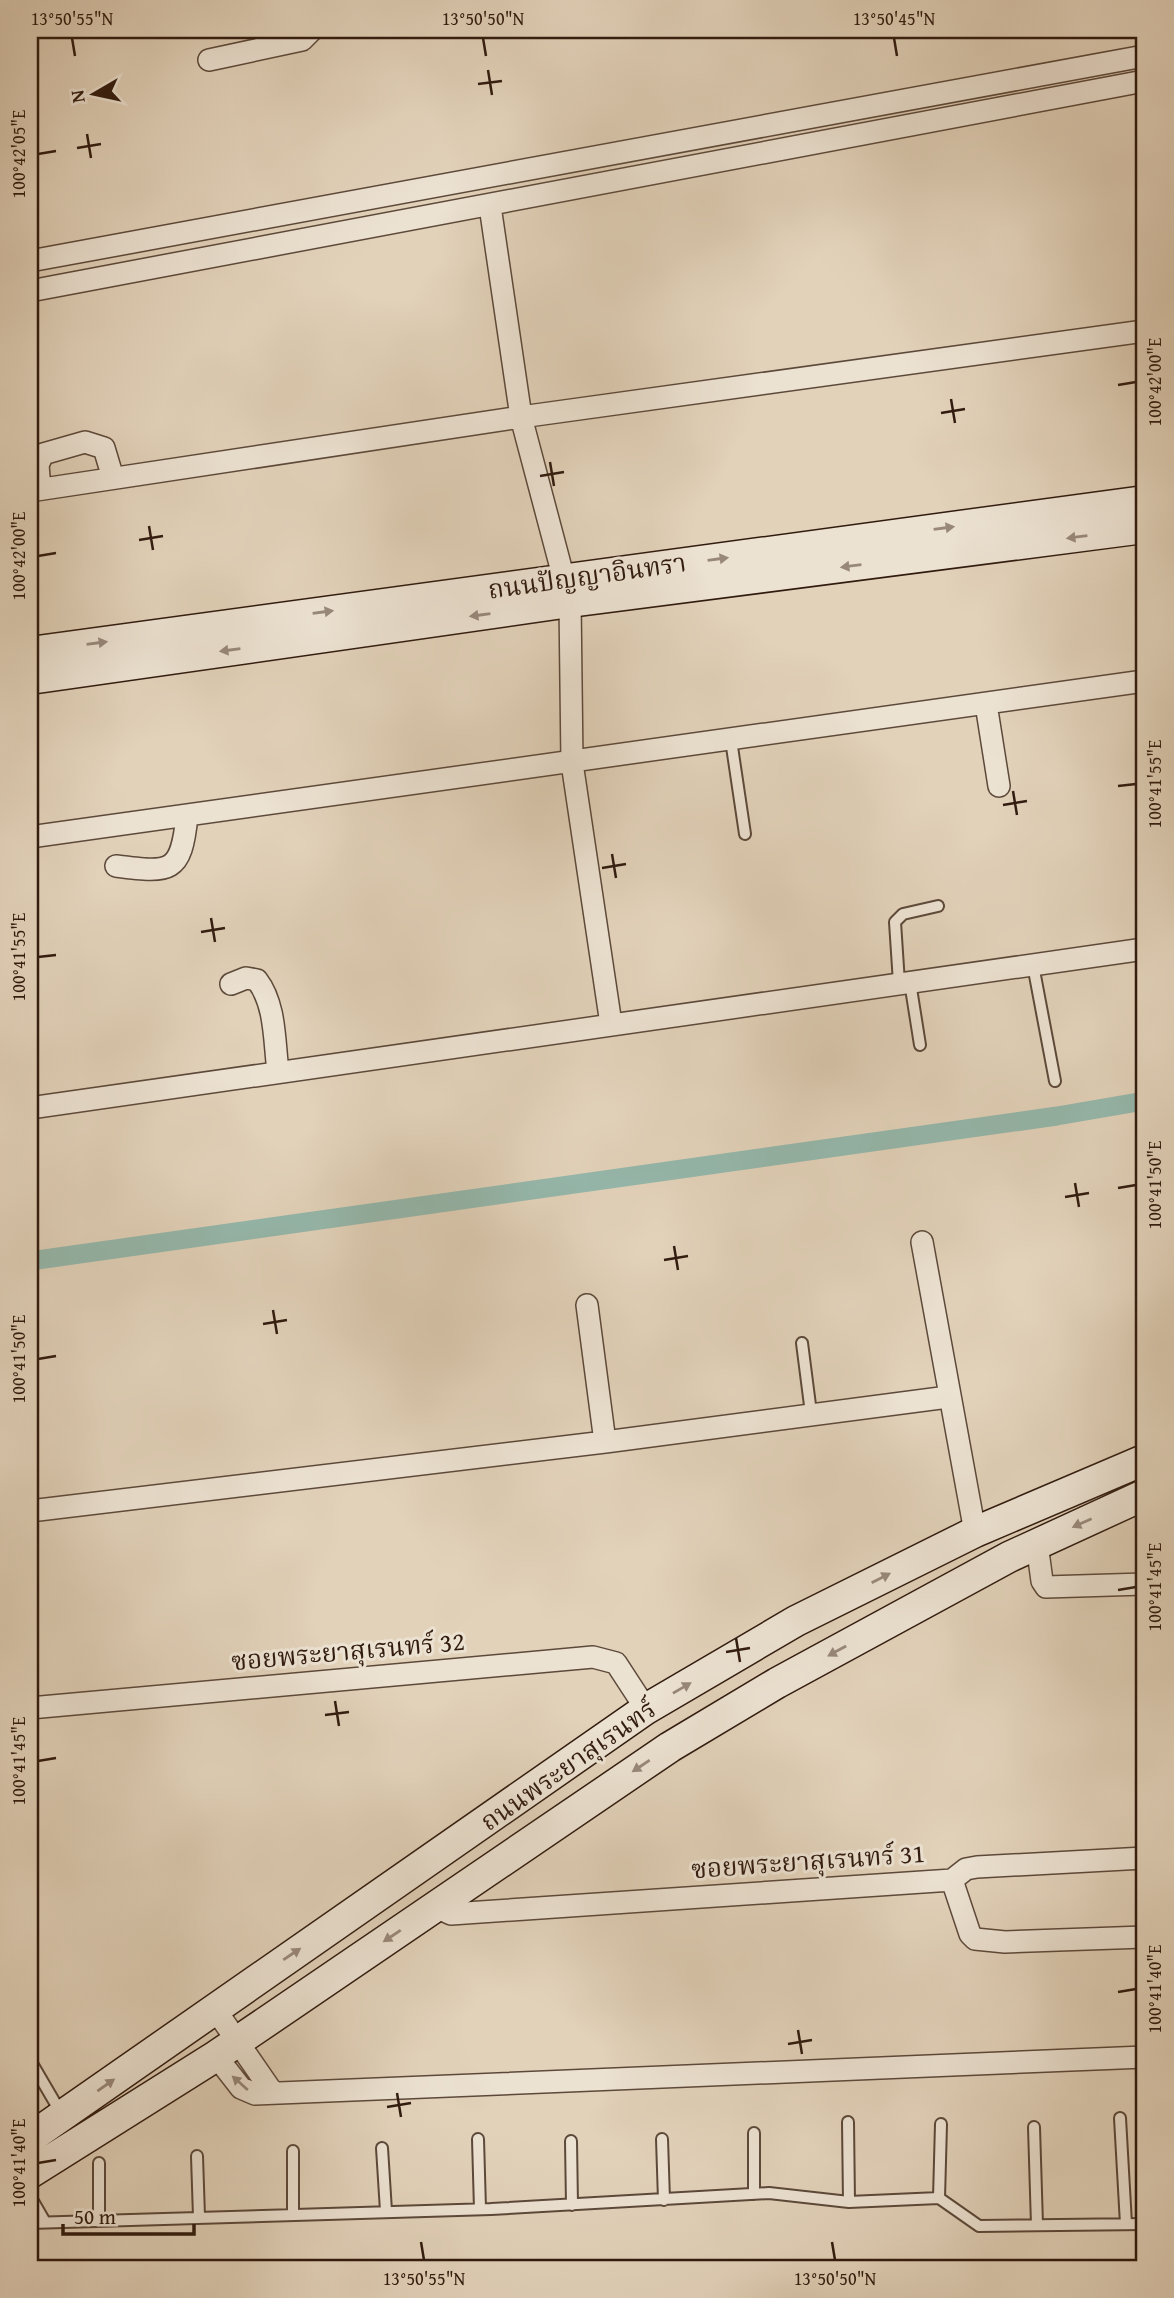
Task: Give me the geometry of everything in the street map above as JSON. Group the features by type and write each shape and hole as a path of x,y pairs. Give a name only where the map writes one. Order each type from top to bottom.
{"street":[{"path":"209,60 302,40 312,30"},
{"path":"30,261 1144,55"},
{"path":"30,291 1144,82"},
{"path":"513,171 518,200"},
{"path":"466,179 481,207 521,417 566,591 572,763 611,1024"},
{"path":"113,478 104,448 85,442 43,454 38,465 35,490 521,417 1144,331"},
{"name":"ถนนปัญญาอินทรา","path":"30,679 566,591 1144,501"},
{"name":"ถนนปัญญาอินทรา","path":"30,652 1144,528"},
{"path":"30,837 1144,681"},
{"path":"986,704 999,786"},
{"path":"117,866 150,870 169,867 178,860 184,848 187,816"},
{"path":"30,1108 1144,949"},
{"path":"231,984 246,978 257,980 264,989 269,1001 278,1071"},
{"path":"922,1242 948,1397 975,1532"},
{"path":"587,1305 605,1442"},
{"path":"30,1511 605,1442 948,1397"},
{"name":"ถนนพระยาสุเรนทร์","path":"30,2138 646,1709 796,1621 975,1532 1144,1460"},
{"name":"ถนนพระยาสุเรนทร์","path":"30,2173 226,2048 670,1747 777,1683 1037,1544 1144,1495"},
{"path":"1037,1544 1042,1581 1052,1589 1144,1584"},
{"name":"ซอยพระยาสุเรนทร์ 32","path":"30,1709 593,1657 616,1662 646,1709"},
{"path":"952,1880 966,1869 977,1867 1144,1857"},
{"name":"ซอยพระยาสุเรนทร์ 31","path":"435,1907 451,1914 952,1880 970,1934 975,1939 1005,1942 1144,1937"},
{"path":"215,2009 226,2048 273,2093 1144,2057"}],"lane":[{"path":"731,740 745,834"},
{"path":"920,1045 904,982 895,922 903,914 937,906"},
{"path":"1033,965 1055,1082"},
{"path":"802,1343 811,1413"},
{"path":"30,2060 62,2116"},
{"path":"1120,2118 1126,2224"},
{"path":"848,2122 849,2202"},
{"path":"939,2199 941,2124"},
{"path":"1034,2127 1037,2225"},
{"path":"754,2133 754,2194"},
{"path":"478,2139 480,2209"},
{"path":"662,2139 664,2200"},
{"path":"571,2141 572,2205"},
{"path":"382,2148 386,2211"},
{"path":"293,2151 293,2214"},
{"path":"197,2156 199,2217"},
{"path":"99,2163 99,2220"},
{"path":"30,2223 480,2209 754,2194 849,2202 939,2199 979,2226 1144,2224"},
{"path":"30,2196 45,2222"}],"waterway":[{"path":"30,1261 1057,1116 1144,1101"}]}
